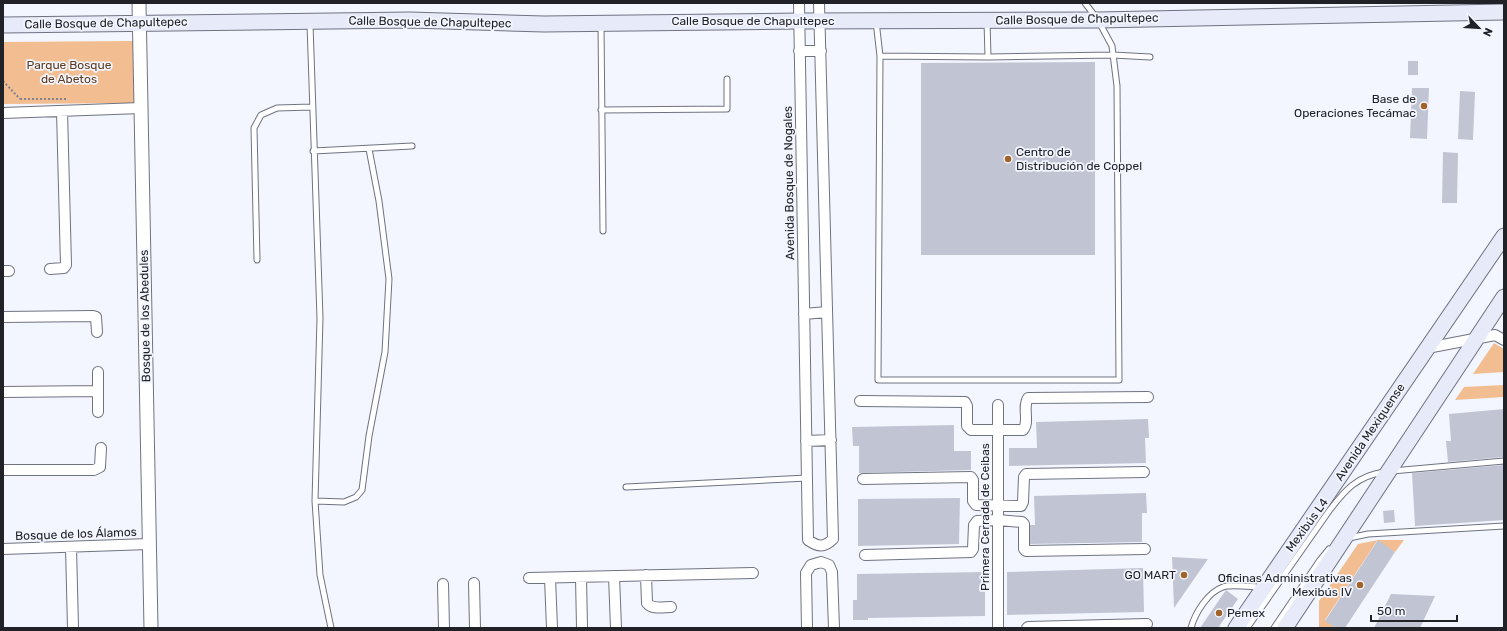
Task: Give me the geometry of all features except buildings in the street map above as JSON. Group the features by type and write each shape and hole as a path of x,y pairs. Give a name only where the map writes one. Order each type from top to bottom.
{"main road":[{"name":"Calle Bosque de Chapultepec","path":"3,24 410,20 544,24 1098,20 1504,12"},
{"name":"Avenida Mexiquense","path":"1236,628 1504,236"},
{"path":"1285,628 1504,297"}],"street":[{"name":"Bosque de los Abedules","path":"139,3 151,628"},
{"name":"Avenida Bosque de Nogales","path":"799,3 808,540 814,544 822,546 828,544 833,539 819,3"},
{"path":"799,51 821,51"},
{"path":"3,113 141,108"},
{"path":"50,269 61,269 66,265 62,111"},
{"path":"804,314 827,312"},
{"path":"3,317 93,316 96,317 97,332"},
{"path":"1427,348 1495,335 1504,340"},
{"path":"98,372 98,412"},
{"path":"3,392 98,391"},
{"path":"860,401 965,402 967,406 967,426 971,430 1023,430 1025,428 1026,402 1028,398 1148,397"},
{"name":"Primera Cerrada de Ceibas","path":"998,405 998,628"},
{"path":"806,441 830,440"},
{"path":"3,470 94,470 100,467 101,448"},
{"path":"863,479 972,478 973,501 976,505 1020,506 1022,505 1024,477 1026,474 1144,472"},
{"path":"865,555 971,552 973,549 975,522 998,520 1022,522 1024,524 1024,549 1026,551 1145,549"},
{"name":"Bosque de los Álamos","path":"3,549 149,544"},
{"path":"71,547 73,628"},
{"path":"807,628 806,572 811,565 821,562 829,565 832,572 834,628"},
{"path":"529,578 754,573"},
{"path":"646,575 647,603 649,606 652,608 671,607"},
{"path":"614,576 616,628"},
{"path":"581,577 582,628"},
{"path":"550,578 552,628"},
{"path":"474,583 475,628"},
{"path":"443,584 444,628"},
{"path":"1027,628 1147,624"}],"lane":[{"path":"876,21 880,56 878,380 1119,380 1117,86 1112,46 1098,20 1085,3"},
{"path":"987,20 988,58"},
{"path":"310,21 320,318 315,501 320,576 331,628"},
{"path":"601,23 603,231"},
{"path":"880,56 988,58 1113,55 1150,57"},
{"path":"601,110 727,109 727,79"},
{"path":"258,260 254,128 261,115 277,108 312,107"},
{"path":"314,151 412,146"},
{"path":"315,501 344,502 356,497 362,490 369,436 385,352 389,279 369,149"},
{"name":"Mexibús L4","path":"1247,628 1329,511 1351,485 1359,479 1369,475 1390,471 1504,461"},
{"path":"626,487 807,478"},
{"path":"1274,628 1320,560 1329,549 1344,540 1368,534 1504,526"},
{"path":"1191,628 1193,620 1210,595 1224,586 1265,587"}],"path":[{"path":"3,81 31,112"}],"green space":[{"name":"Parque Bosque de Abetos","path":"135,41 135,103 3,104 3,42"},
{"path":"1494,343 1504,349 1504,372 1473,374"},
{"path":"1504,385 1504,397 1455,400 1464,387"},
{"path":"1378,540 1404,540 1395,552 1377,541 1325,620 1336,628 1319,628 1319,601 1358,544"}],"place":[{"name":"Base de Operaciones Tecámac","path":"1424,106"},
{"name":"Centro de Distribución de Coppel","path":"1008,159"},
{"name":"GO MART","path":"1184,575"},
{"name":"Oficinas Administrativas Mexibús IV","path":"1360,585"},
{"name":"Pemex","path":"1219,613"}]}
